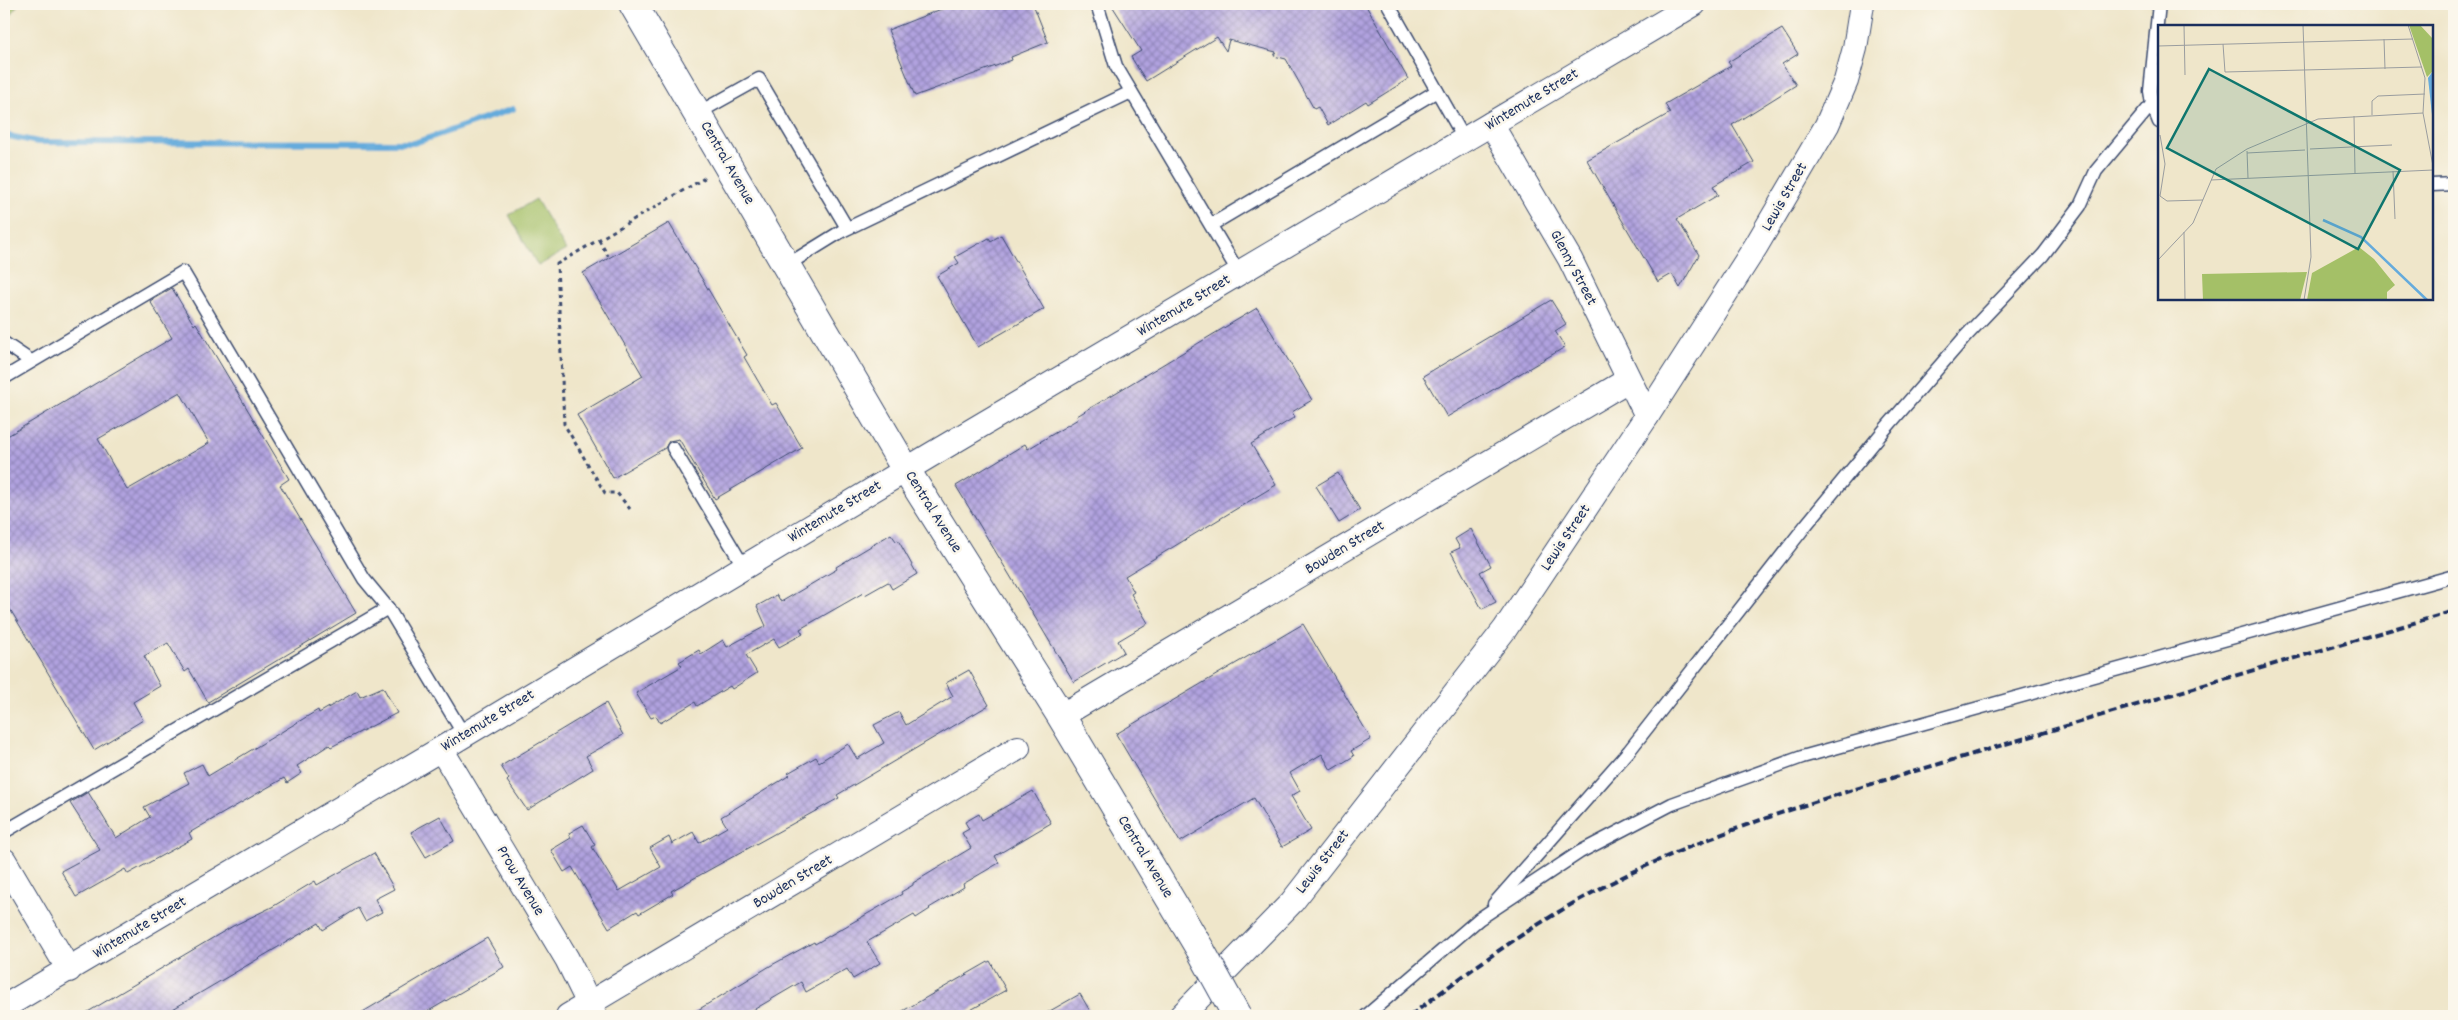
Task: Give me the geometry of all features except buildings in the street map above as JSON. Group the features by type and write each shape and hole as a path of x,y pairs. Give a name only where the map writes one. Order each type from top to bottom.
{"main road":[{"name":"Central Avenue","path":"633,4 906,470 1061,716 1200,949 1237,1016"}],"street":[{"name":"Wintemute Street","path":"4,1008 906,470 1694,4"},
{"name":"Lewis Street","path":"1181,1016 1292,902 1493,645 1647,416 1756,246 1827,125 1846,81 1855,48 1862,4"},
{"name":"Glenny Street","path":"1491,124 1570,259 1647,416"},
{"name":"Bowden Street","path":"1061,716 1628,380"},
{"name":"Bowden Street","path":"568,1016 592,1010 1018,748"},
{"name":"Prow Avenue","path":"441,749 567,959 592,1010"},
{"path":"4,860 69,970"}],"lane":[{"path":"1097,4 1116,66 1239,273"},
{"path":"1388,4 1465,140"},
{"path":"2158,119 2152,104 2151,79 2159,4"},
{"path":"698,113 759,79 846,228"},
{"path":"1211,225 1437,91"},
{"path":"787,265 846,228 1132,92"},
{"path":"1479,919 1629,751 1806,525 1886,428 1965,337 2043,255 2080,206 2096,171 2152,104"},
{"path":"2433,185 2454,184"},
{"path":"4,378 183,272 364,579 388,608 464,735"},
{"path":"4,343 32,361"},
{"path":"673,448 744,567"},
{"path":"1366,1016 1479,919 1580,852 1672,804 1802,757 2454,576"},
{"path":"4,832 388,608"}],"path":[{"path":"630,509 617,493 606,492 564,424 557,264 728,164"},
{"path":"599,240 608,256"}],"green space":[{"path":"4,4 18,4 6,23 4,23"},
{"path":"536,199 566,250 538,266 509,215"}],"waterway":[{"path":"4,135 38,142 414,143 513,109"}],"railway":[{"path":"1410,1016 1480,964 1528,931 1577,901 1647,865 1739,828 1833,796 2454,611"}]}
